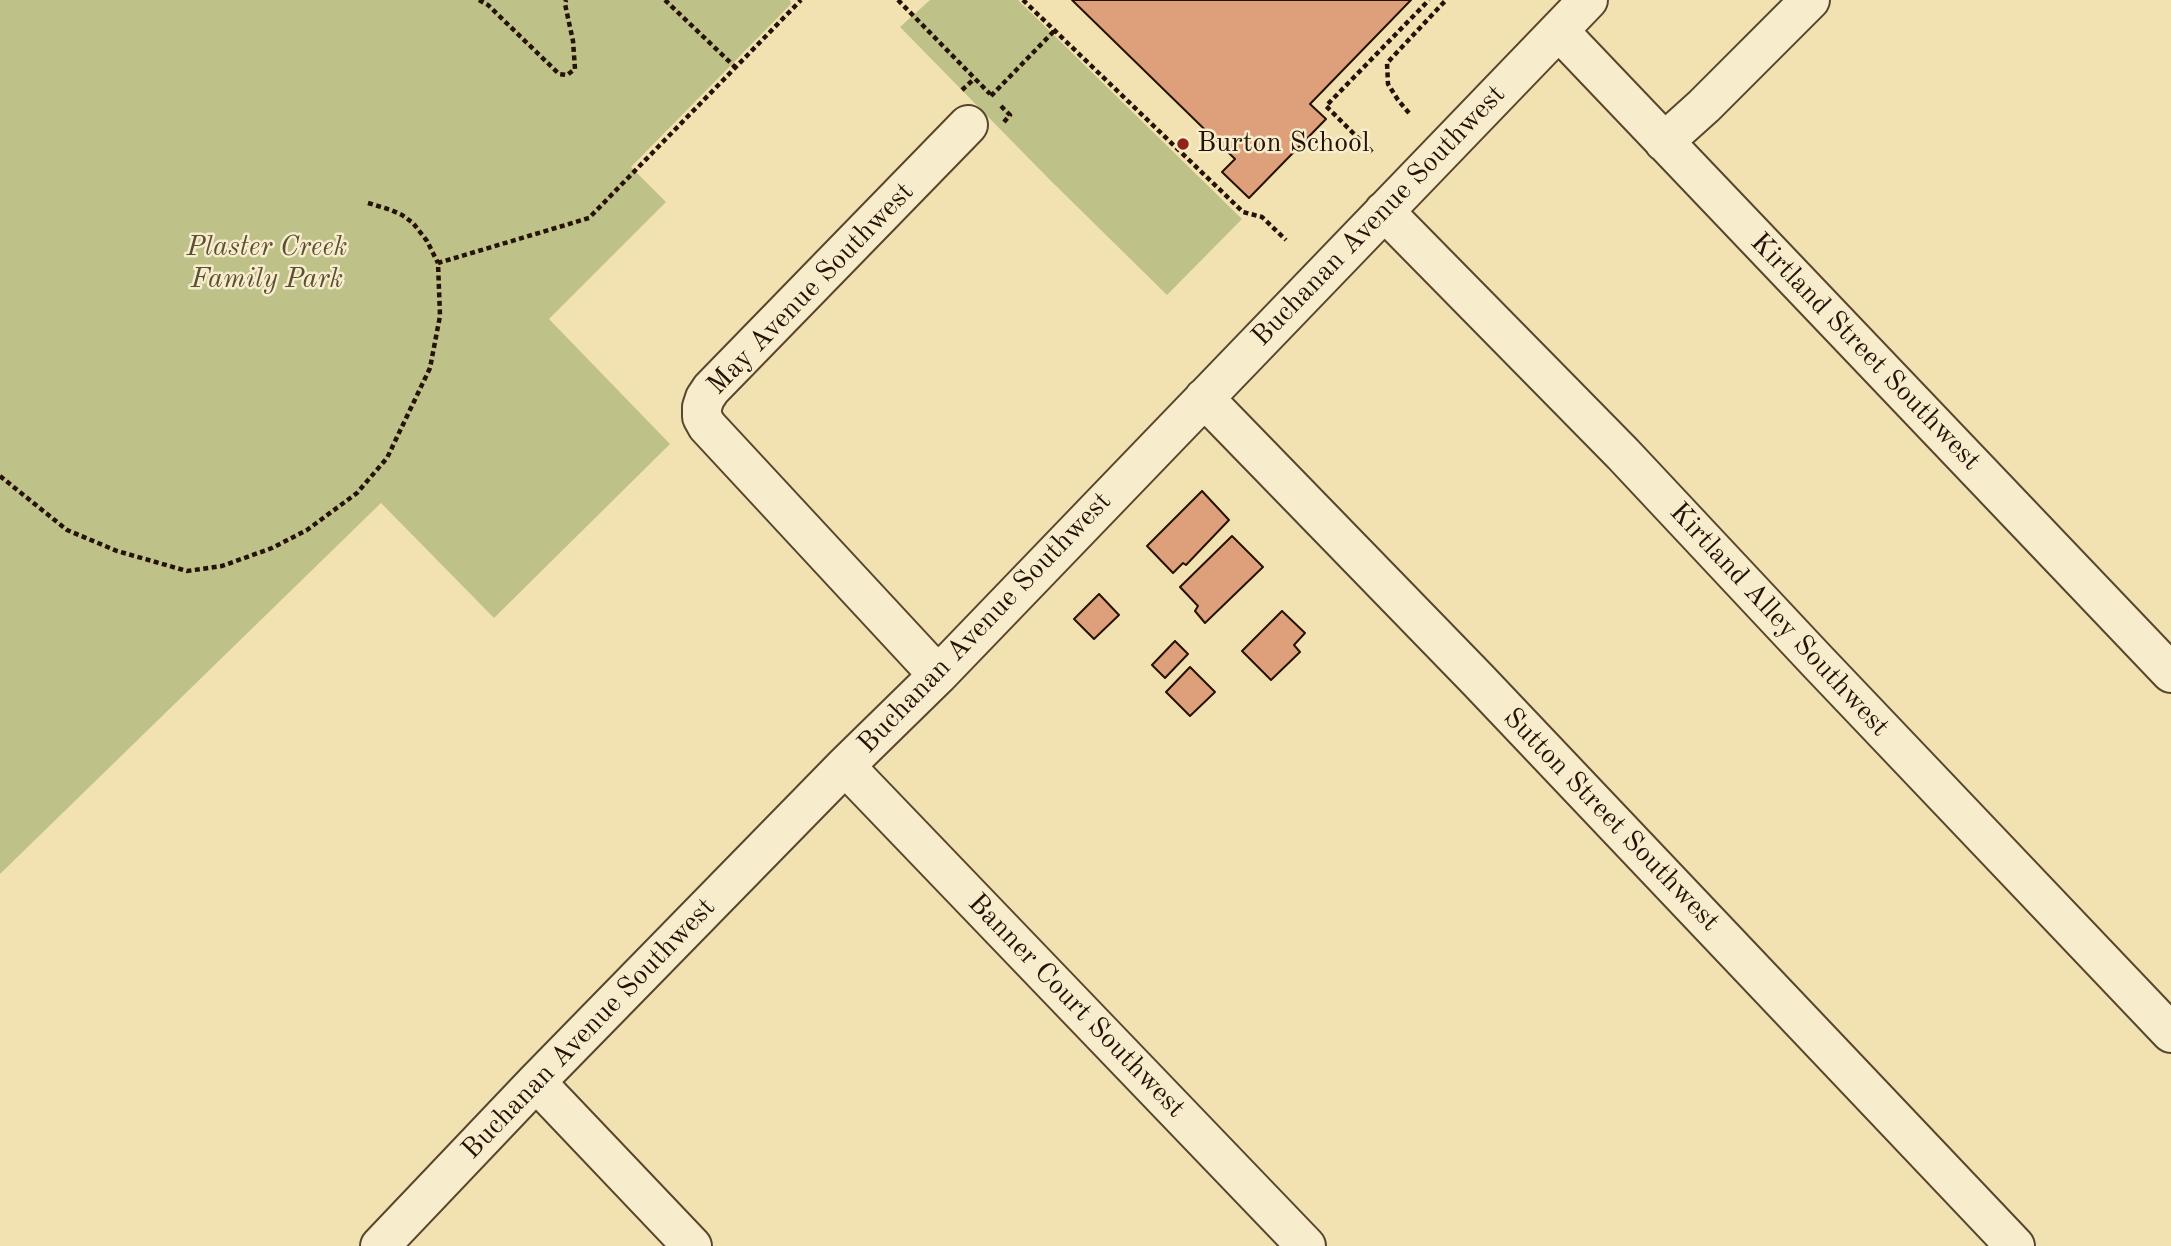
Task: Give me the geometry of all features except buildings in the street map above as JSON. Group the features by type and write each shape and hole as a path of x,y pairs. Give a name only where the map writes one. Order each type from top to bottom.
{"street":[{"name":"Buchanan Avenue Southwest","path":"380,1246 536,1082 845,766 938,675 1588,0"},
{"path":"1664,142 1810,0"},
{"name":"Kirtland Street Southwest","path":"1559,31 2171,673"},
{"name":"May Avenue Southwest","path":"938,675 707,425 702,417 702,407 711,389 973,104"},
{"name":"Kirtland Alley Southwest","path":"1384,211 1623,454 2171,1033"},
{"name":"Sutton Street Southwest","path":"1204,398 1478,680 2015,1246"},
{"name":"Banner Court Southwest","path":"845,766 1306,1246"},
{"path":"536,1082 692,1246"}],"path":[{"path":"479,0 488,5 559,75 567,75 575,69 566,0"},
{"path":"665,0 735,67"},
{"path":"438,263 589,218 801,0"},
{"path":"898,0 952,56"},
{"path":"1023,0 1243,212 1262,217 1286,240"},
{"path":"1372,152 1326,106 1429,0"},
{"path":"1409,113 1388,84 1387,63 1446,0"},
{"path":"973,104 1055,30"},
{"path":"973,104 974,79"},
{"path":"0,476 67,530 117,551 187,571 222,566 293,538 320,522 357,494 387,458 430,368 440,316 438,263 427,241 413,223 391,209 368,203"}],"green space":[{"name":"Plaster Creek Family Park","path":"0,0 790,0 791,4 631,167 666,202 549,319 670,444 494,618 381,503 0,874"},
{"path":"930,0 1018,0 1242,219 1167,295 900,27"}],"place":[{"name":"Burton School","path":"1183,144"}]}
